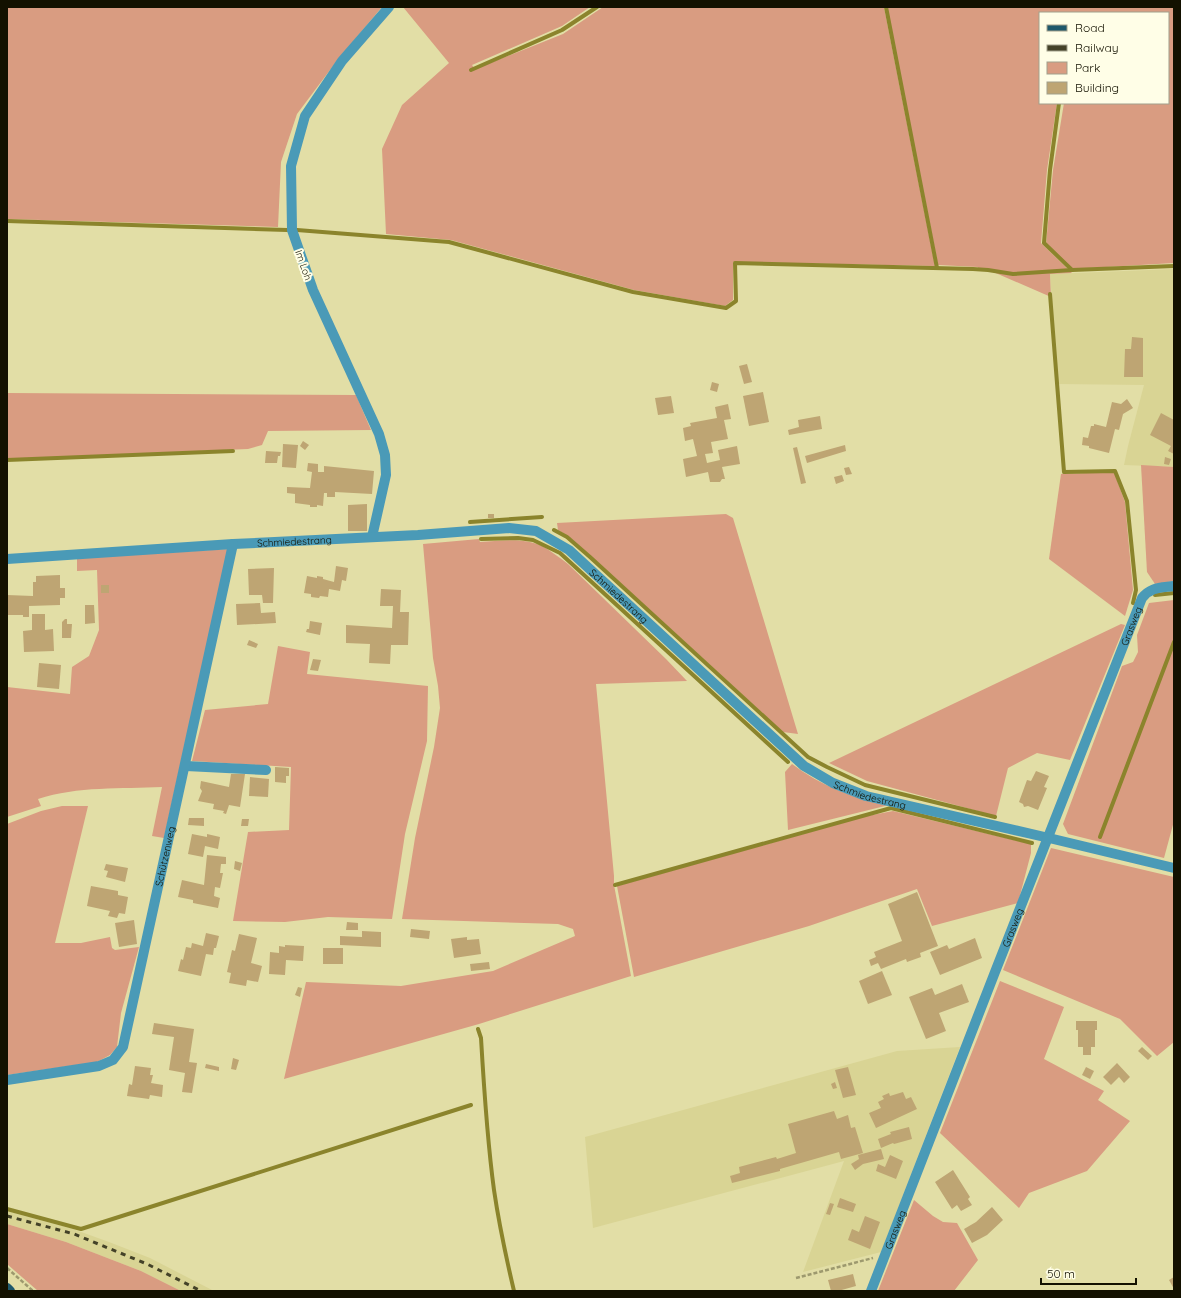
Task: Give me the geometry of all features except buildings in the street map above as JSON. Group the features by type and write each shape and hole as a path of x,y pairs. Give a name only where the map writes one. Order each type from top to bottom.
{"main road":[{"path":"7,1288 10,1291"}],"street":[{"name":"Im Loh","path":"372,538 386,475 385,455 379,434 313,290 292,230 291,166 305,116 342,61 389,7"},
{"name":"Schmiedestrang","path":"7,559 234,544 372,538 509,528 536,531 569,550 804,766 833,783 866,796 1174,868"},
{"name":"Schützenweg","path":"7,1080 99,1066 113,1060 123,1047 234,544"},
{"name":"Grasweg","path":"871,1291 1142,598 1148,592 1155,589 1174,586"},
{"path":"186,766 266,770"}],"path":[{"path":"796,1278 875,1257 884,1258"},
{"path":"7,1268 33,1291"}],"shaded area":[{"path":"1174,269 1174,467 1124,465 1144,385 1058,384 1050,274"},
{"path":"960,1047 881,1252 803,1272 844,1161 593,1228 585,1137 897,1051"},
{"path":"7,1211 73,1229 109,1242 150,1258 214,1291 181,1291 141,1271 66,1242 7,1224"}],"green space":[{"path":"7,7 382,7 339,58 297,114 281,162 278,227 7,219"},
{"path":"403,7 590,7 562,26 472,65 475,69 563,34 603,7 884,7 935,266 733,262 733,300 725,306 634,290 451,240 386,234 382,149 402,105 449,63"},
{"path":"887,7 1174,7 1174,263 1072,269 1046,244 1053,170 1064,104 1169,104 1169,12 1039,12 1039,104 1057,104 1047,170 1041,243 1072,273 1050,274 1051,297 991,271 977,271 978,267 938,265"},
{"path":"7,393 356,395 371,430 268,431 262,445 248,449 7,459"},
{"path":"1141,465 1174,467 1174,581 1155,584 1147,572"},
{"path":"1114,472 1125,502 1133,590 1125,616 1049,559 1061,474"},
{"path":"726,514 733,518 798,734 783,732 591,556 568,536 558,530 557,523"},
{"path":"479,539 480,542 511,540 527,541 542,546 552,552 568,564 687,681 596,684 614,885 631,976 479,1024 284,1079 306,982 401,986 493,971 575,936 573,929 558,924 402,919 415,838 434,747 440,708 433,658 423,544"},
{"path":"228,549 164,838 152,836 162,787 100,789 68,792 38,799 41,806 7,817 7,687 70,694 72,667 89,656 99,630 97,570 77,571 77,558"},
{"path":"1174,600 1174,821 1164,858 1068,834 1063,824 1122,666 1133,662 1138,652 1137,635 1149,603"},
{"path":"1121,624 1125,625 1070,760 1037,753 1008,768 996,816 867,781 829,763"},
{"path":"278,646 310,652 307,674 428,686 427,741 405,834 392,919 328,917 285,922 233,921 248,832 289,830 291,767 192,761 205,710 268,704"},
{"path":"792,764 814,779 826,785 850,795 889,805 788,830 785,772"},
{"path":"62,806 88,806 55,943 81,943 110,937 112,948 115,950 139,947 121,1013 117,1047 110,1055 97,1062 7,1075 7,824 41,811"},
{"path":"893,811 1031,844 1031,853 1018,903 932,926 917,889 809,926 634,977 617,886 867,816"},
{"path":"1051,848 1174,877 1174,1042 1157,1056 1120,1019 1003,970"},
{"path":"1000,981 1064,1007 1044,1059 1104,1091 1098,1100 1130,1121 1087,1171 1029,1193 1019,1208 940,1133"},
{"path":"914,1200 933,1216 943,1222 957,1223 978,1260 954,1291 878,1291"},
{"path":"7,1224 66,1242 141,1271 181,1291 38,1291 7,1264"}],"waterway":[{"path":"471,70 562,30 597,7"},
{"path":"886,7 937,268"},
{"path":"1059,104 1050,170 1044,243 1072,270 1174,266"},
{"path":"7,221 287,230"},
{"path":"297,230 449,242 633,292 726,308 736,301 735,263 973,269 1013,274 1072,270"},
{"path":"1050,294 1064,472 1115,471 1127,501 1136,590 1133,603"},
{"path":"7,460 233,451"},
{"path":"470,522 542,517"},
{"path":"554,530 567,537 590,557 808,757 865,785 995,817"},
{"path":"481,539 518,538 533,540 560,553 788,762"},
{"path":"1155,595 1174,593"},
{"path":"1100,837 1174,642"},
{"path":"615,885 891,808 1032,843"},
{"path":"478,1029 481,1038 494,1190 514,1291"},
{"path":"7,1209 81,1229 471,1105"}],"railway":[{"path":"7,1216 74,1234 147,1264 201,1291"}]}
